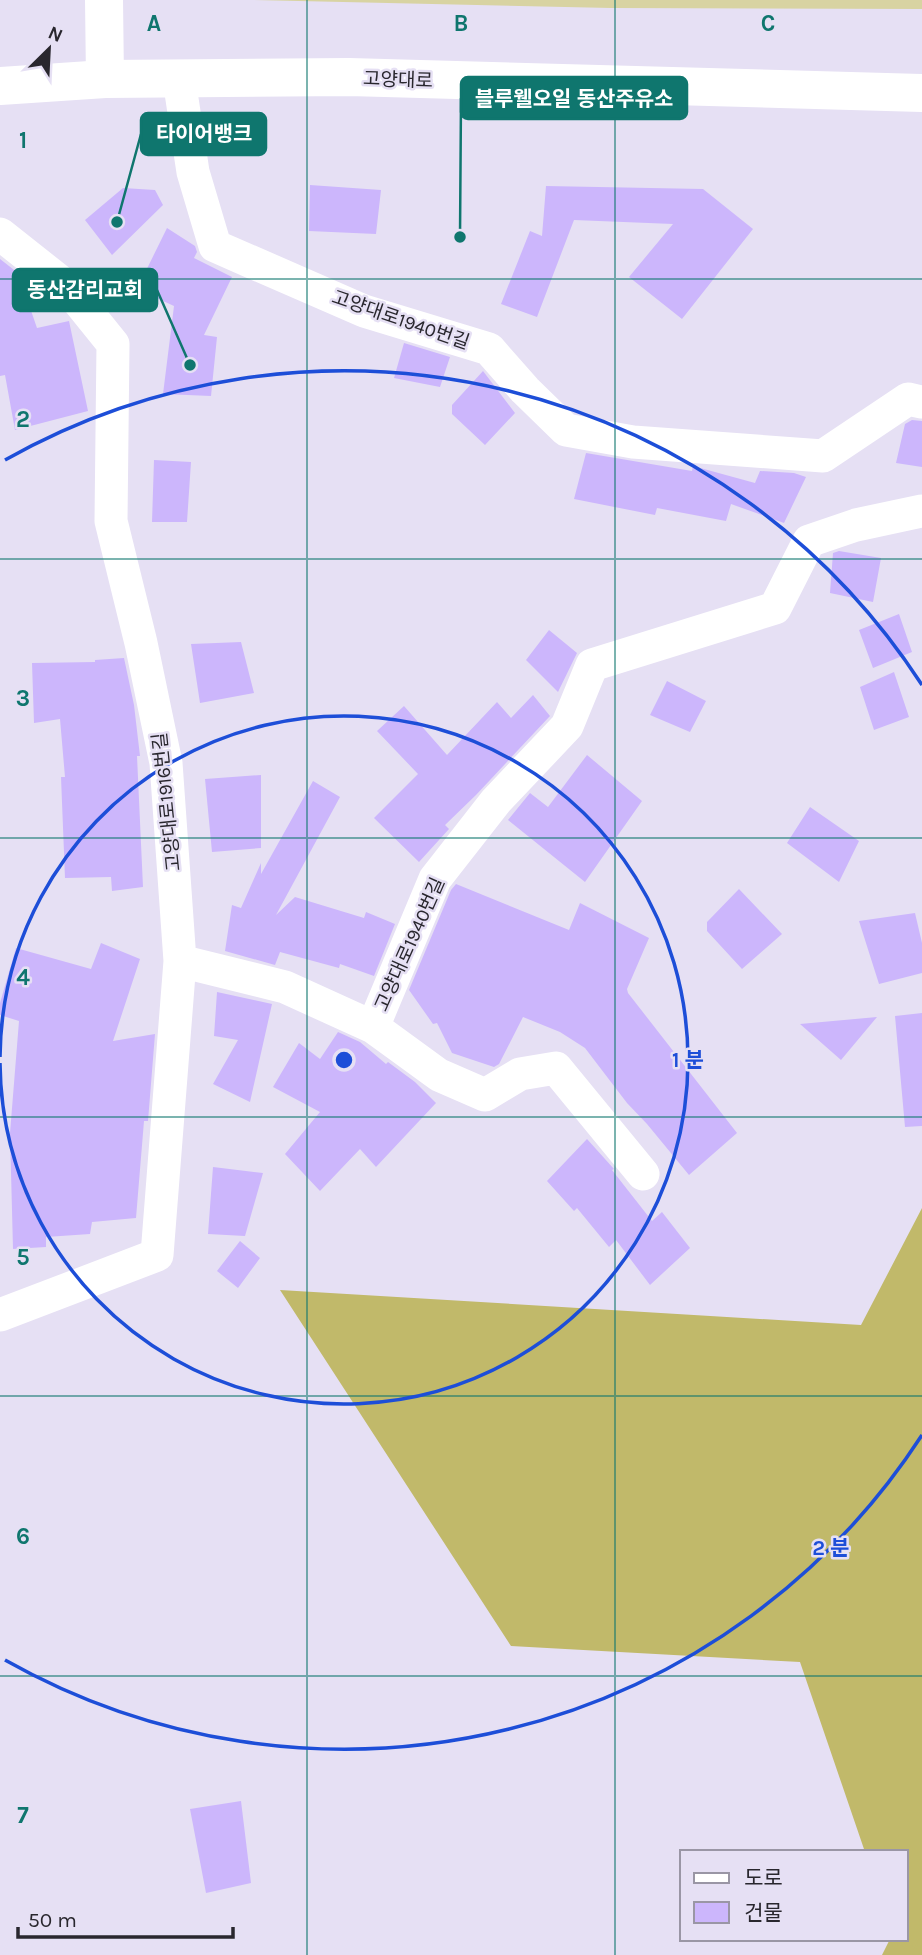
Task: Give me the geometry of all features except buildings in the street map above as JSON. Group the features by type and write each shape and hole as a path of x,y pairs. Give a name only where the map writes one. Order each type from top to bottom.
{"main road":[{"path":"104,0 105,79"},
{"name":"고양대로","path":"0,86 105,79 349,77 922,93"}],"street":[{"name":"고양대로1940번길","path":"178,79 193,172 215,246 363,311 489,349 525,390 566,430 633,442 823,456 908,399 922,402"},
{"name":"고양대로1916번길","path":"0,234 67,287 113,344 111,521 141,643 166,763 180,961 157,1255 0,1315"},
{"name":"고양대로1940번길","path":"373,1027 435,879 496,802 567,726 592,665 775,608 810,541 856,526 922,511"},
{"name":"고양대로1940번길","path":"180,961 285,987 373,1027 439,1075 485,1095 520,1074 556,1068 643,1174"}],"shaded area":[{"path":"252,0 922,0 922,9 611,8"},
{"path":"922,1208 922,1955 882,1955 889,1941 908,1941 908,1850 864,1850 800,1662 511,1646 280,1290 861,1325"}],"place":[{"name":"타이어뱅크","path":"117,222"},
{"name":"블루웰오일 동산주유소","path":"460,237"},
{"name":"동산감리교회","path":"190,365"}]}
